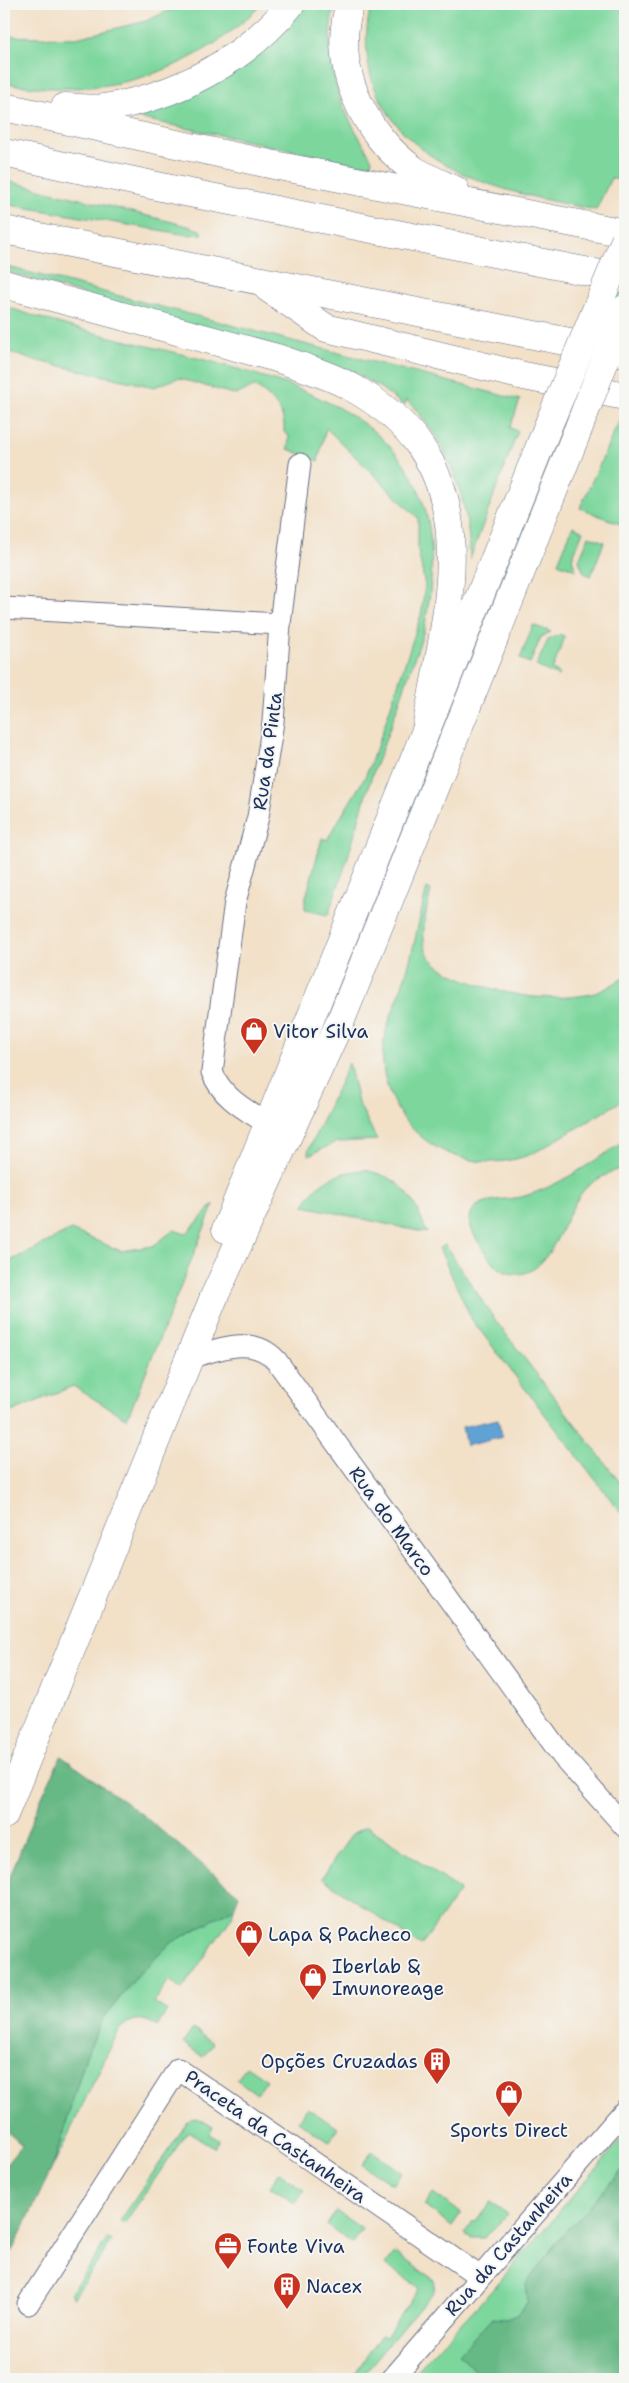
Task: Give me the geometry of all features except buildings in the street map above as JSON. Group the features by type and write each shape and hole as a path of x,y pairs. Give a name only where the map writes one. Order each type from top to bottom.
{"main road":[{"path":"4,105 102,108 156,96 206,75 255,40 291,4"},
{"path":"350,4 346,15 345,57 354,94 372,128 391,151 415,171 491,207"},
{"path":"4,105 279,166 625,233"},
{"path":"4,153 180,191 625,279"},
{"path":"4,230 625,353"},
{"path":"214,1297 221,1241 427,724 625,240"},
{"path":"259,281 326,328 524,376 625,396"},
{"path":"4,284 277,358 320,373 350,386 376,402 408,429 432,467 445,499 451,531 452,569 449,606 427,724"},
{"path":"4,1816 214,1297 338,1027 625,309"}],"street":[{"name":"Rua da Pinta","path":"268,1124 224,1094 216,1084 212,1072 235,902 258,817 273,722 280,624 300,464"},
{"path":"4,608 280,624"},
{"name":"Rua do Marco","path":"189,1358 227,1346 252,1346 270,1354 563,1757 625,1827"},
{"name":"Praceta da Castanheira","path":"28,2304 178,2069 479,2276"},
{"name":"Rua da Castanheira","path":"392,2379 479,2276 625,2110"}],"green space":[{"path":"183,4 262,4 235,29 206,49 175,65 143,77 110,84 76,88 4,83 4,36 76,38 146,21"},
{"path":"306,4 335,4 330,42 332,69 346,113 372,160 371,164 357,164 133,117 288,24"},
{"path":"372,4 625,4 625,164 619,180 611,178 596,210 533,197 471,177 442,163 416,144 394,121 373,83 368,61 366,38"},
{"path":"4,180 188,226 200,230 202,234 188,235 4,204"},
{"path":"4,266 520,400 510,428 518,431 470,559 466,515 454,473 434,435 407,400 404,406 381,388 355,373 4,271"},
{"path":"625,266 625,284 490,628 295,1094"},
{"path":"4,306 72,327 209,361 277,381 321,399 357,419 387,443 409,471 423,503 431,539 431,581 424,629 371,777 348,858 328,915 305,910 305,901 322,838 327,840 365,777 381,736 421,615 425,585 418,550 418,518 326,428 318,461 288,449 289,436 284,432 283,418 280,411 266,395 254,386 236,395 178,378 154,387 29,359 4,350"},
{"path":"619,421 625,422 625,526 580,508"},
{"path":"573,526 583,531 572,559 576,570 558,563"},
{"path":"589,536 604,542 591,576 584,573 579,560"},
{"path":"533,625 551,632 541,637 530,663 520,659"},
{"path":"558,635 565,637 552,670 559,673 558,676 536,666 548,640"},
{"path":"427,888 431,890 424,928 426,950 432,960 457,976 508,993 549,998 588,995 607,988 625,977 625,1099 533,1153 523,1157 496,1162 470,1160 446,1152 424,1139 406,1122 393,1101 385,1076 383,1049 389,1023 411,957"},
{"path":"349,1063 358,1102 377,1140 337,1142 309,1155 308,1151"},
{"path":"625,1141 625,1166 597,1180 583,1191 555,1243 547,1256 537,1266 527,1273 514,1274 503,1271 494,1264 472,1231 471,1214 475,1208 489,1201 521,1197 549,1187"},
{"path":"364,1170 389,1178 406,1191 427,1233 304,1206 314,1190 328,1179 345,1173"},
{"path":"214,1204 127,1419 73,1386 4,1415 4,1264 71,1230 121,1251 153,1246 174,1230 186,1234"},
{"path":"445,1245 495,1320 625,1489 625,1518 472,1320 439,1248"},
{"path":"61,1756 140,1813 239,1895 234,1908 171,1943 138,1975 103,2019 86,2056 53,2166 4,2268 4,2167 22,2145 4,2129 4,1892 36,1810"},
{"path":"367,1826 460,1890 421,1946 322,1878 352,1834"},
{"path":"234,1908 232,1917 182,1989 169,1980 154,2002 167,2011 157,2026 147,2021 137,2020 128,2023 119,2030 53,2166 86,2056 103,2019 138,1975 171,1943"},
{"path":"193,2029 213,2043 203,2057 183,2043"},
{"path":"246,2066 267,2080 257,2094 237,2080"},
{"path":"307,2108 338,2128 328,2142 298,2121"},
{"path":"194,2119 203,2121 213,2127 209,2134 219,2140 214,2148 188,2131 124,2224 120,2221 187,2123"},
{"path":"625,2135 625,2167 556,2243 526,2284 528,2301 519,2314 506,2319 459,2353 483,2379 409,2379 493,2289"},
{"path":"372,2151 402,2172 393,2185 362,2165"},
{"path":"625,2167 625,2379 483,2379 459,2353 492,2318 506,2319 519,2314 528,2301 526,2284 556,2243"},
{"path":"279,2172 304,2190 295,2203 270,2187"},
{"path":"433,2193 461,2213 452,2226 424,2206"},
{"path":"490,2202 508,2214 484,2238 472,2238 464,2234 473,2221 476,2222"},
{"path":"336,2211 362,2229 352,2243 327,2225"},
{"path":"108,2238 112,2241 74,2297 70,2294"},
{"path":"395,2253 433,2279 435,2283 434,2291 359,2379 351,2379 381,2335 386,2337 419,2288 386,2265"}],"water":[{"path":"498,1419 502,1437 466,1446 462,1427"}],"place":[{"name":"Vitor Silva","path":"254,1055"},
{"name":"Lapa & Pacheco","path":"249,1958"},
{"name":"Iberlab & Imunoreage","path":"313,2001"},
{"name":"Opções Cruzadas","path":"437,2085"},
{"name":"Sports Direct","path":"509,2118"},
{"name":"Fonte Viva","path":"228,2270"},
{"name":"Nacex","path":"287,2310"}]}
